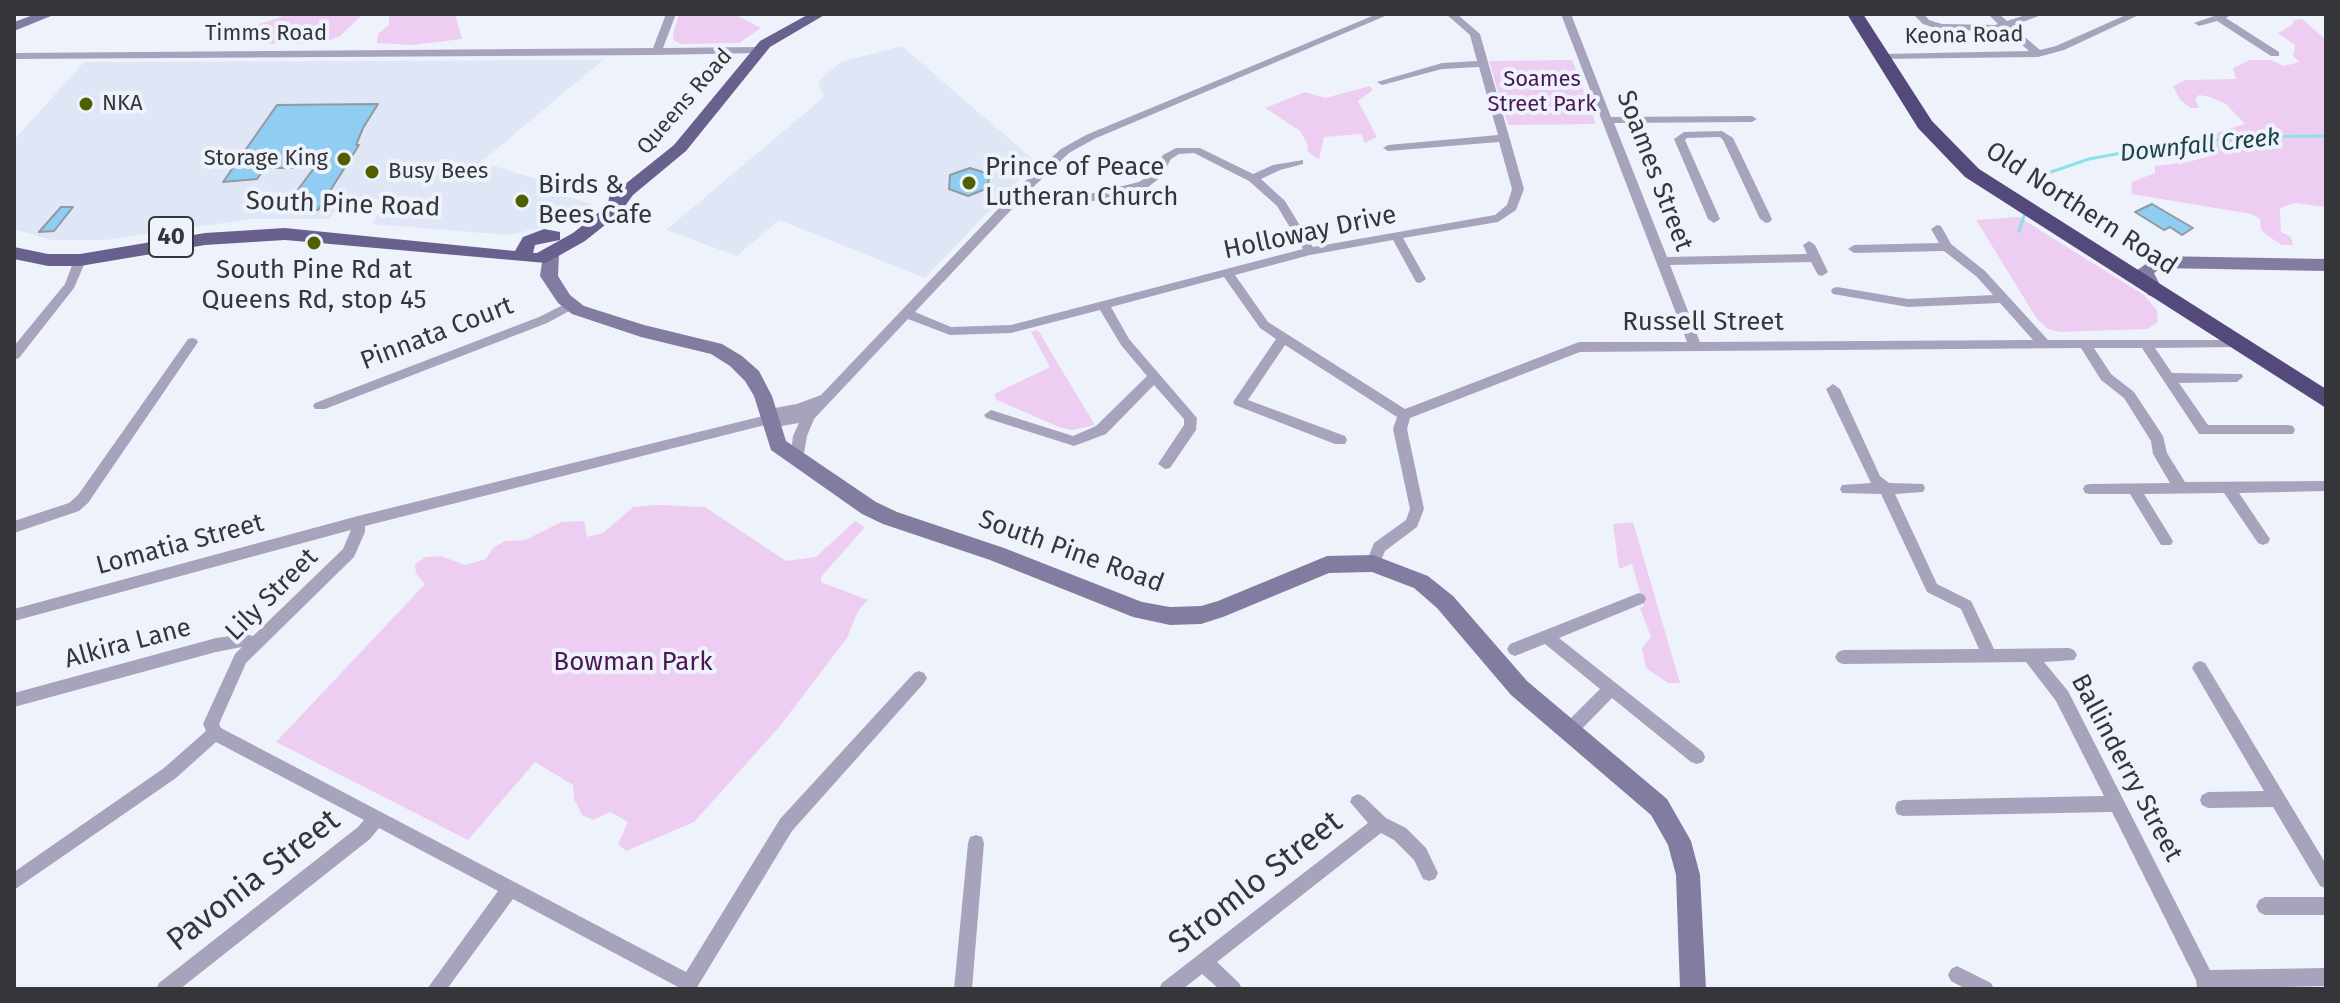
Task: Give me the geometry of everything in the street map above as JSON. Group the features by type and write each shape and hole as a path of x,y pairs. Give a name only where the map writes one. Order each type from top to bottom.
{"highway":[{"name":"Old Northern Road","path":"1855,14 1890,57"},
{"name":"Old Northern Road","path":"1867,14 1925,124 1960,162 2326,386"},
{"name":"Old Northern Road","path":"2154,281 2199,320 2326,400"}],"main road":[{"path":"14,27 49,14"},
{"name":"Queens Road","path":"555,247 594,225 680,148 759,50 780,33 819,14"},
{"name":"South Pine Road","path":"14,241 52,250 86,250 213,231 294,226 497,243 528,252"},
{"name":"South Pine Road","path":"14,253 48,260 80,260 205,239 264,234 528,252"},
{"path":"555,247 549,276 566,308"},
{"name":"40","path":"528,252 555,247"},
{"path":"528,252 541,287 566,308"},
{"path":"2154,281 2164,270 2182,265 2326,265"},
{"name":"South Pine Road","path":"566,308 590,324 641,331 716,349 736,361 752,376 778,445 797,461 890,518 997,554 1141,611 1170,616 1201,615 1327,565 1373,563 1421,582 1445,602 1508,677 1659,807 1679,841 1688,875 1689,954 1693,989"}],"street":[{"path":"656,52 671,14"},
{"path":"797,461 800,436 821,400 908,314 1048,165 1048,155 1071,136 1113,121 1130,121 1385,14"},
{"name":"Holloway Drive","path":"908,314 950,331 972,332 1031,325 1310,251 1486,222 1507,213 1517,199 1518,189 1473,30 1451,14"},
{"name":"Soames Street","path":"1566,14 1695,345"},
{"path":"1918,14 1926,22 1941,27 2005,27 2039,14"},
{"path":"1993,14 2038,54"},
{"path":"2108,14 2120,20"},
{"name":"Keona Road","path":"1890,57 2038,54 2060,48 2136,14"},
{"path":"2199,23 2223,16 2275,54"},
{"name":"Timms Road","path":"14,56 759,50"},
{"path":"1382,82 1442,66 1482,64"},
{"path":"1609,120 1752,119"},
{"path":"1714,219 1679,139 1684,135 1722,134 1728,138 1766,219"},
{"path":"1388,148 1503,138"},
{"path":"1068,203 1091,200 1152,181 1167,157 1185,149 1216,158 1253,178 1281,204 1310,251"},
{"path":"1253,178 1277,167 1299,162"},
{"path":"1937,229 1947,247 1981,274 2045,345"},
{"path":"1396,236 1420,279"},
{"path":"1809,245 1822,272"},
{"path":"1854,249 1947,247"},
{"path":"1663,261 1815,258"},
{"path":"14,355 70,285 80,260"},
{"path":"1227,272 1255,316 1404,415 1400,429 1417,509 1412,523 1379,547 1373,563"},
{"path":"1837,291 1908,303 2004,299"},
{"path":"1103,305 1125,342 1153,378 1185,411 1191,426 1165,464"},
{"name":"Pinnata Court","path":"320,406 566,308"},
{"path":"2184,342 2198,333 2199,320"},
{"path":"1284,337 1240,402 1340,440"},
{"path":"14,527 74,507 83,499 192,342"},
{"path":"2145,343 2204,430 2288,430"},
{"name":"Russell Street","path":"1404,415 1579,347 2236,343"},
{"path":"2085,344 2106,377 2129,395 2157,437 2160,454 2181,488"},
{"path":"2168,378 2237,377"},
{"path":"991,415 1074,441 1101,430 1153,378"},
{"path":"1833,389 1875,479 1886,489 1932,588 1966,605 1989,655"},
{"path":"358,522 769,418 821,400"},
{"path":"769,418 809,416"},
{"path":"1847,489 1918,488"},
{"path":"2228,488 2263,539"},
{"path":"2090,489 2325,489"},
{"path":"2134,489 2166,541"},
{"name":"Lomatia Street","path":"14,615 358,522"},
{"name":"Lily Street","path":"215,733 211,724 217,706 240,659 349,553 358,532 358,522"},
{"path":"1515,649 1639,599"},
{"path":"1546,636 1697,757"},
{"name":"Alkira Lane","path":"14,700 216,645 244,640 255,643"},
{"path":"1843,657 2069,655"},
{"name":"Ballinderry Street","path":"2031,657 2062,696 2205,984"},
{"path":"2200,668 2326,880"},
{"path":"14,882 170,773 215,733 377,817 687,986 786,825 919,678"},
{"path":"1570,730 1611,688"},
{"path":"2208,800 2278,799"},
{"name":"Stromlo Street","path":"1358,802 1380,824 1400,834 1420,854 1429,873"},
{"path":"1903,808 2117,804"},
{"name":"Pavonia Street","path":"165,989 364,833 377,817"},
{"name":"Stromlo Street","path":"1168,989 1380,824"},
{"path":"963,989 976,843"},
{"path":"436,989 510,889"},
{"path":"2265,906 2326,906"},
{"path":"1203,962 1233,989"},
{"path":"1957,975 1985,989"},
{"path":"2205,984 2325,980"}],"shaded area":[{"path":"902,46 1036,162 925,278 779,220 737,256 666,230 824,97 818,82 840,62"},
{"path":"603,60 481,162 563,187 566,196 592,204 560,224 508,235 372,224 386,199 342,199 330,219 252,219 105,240 51,240 14,229 14,140 84,62"}],"green space":[{"path":"289,14 363,14 340,36 322,43 260,44 246,38 245,29"},
{"path":"389,14 455,14 462,39 412,45 377,43 378,34 389,25"},
{"path":"679,14 734,14 761,28 739,43 681,44 674,41 673,34"},
{"path":"2302,19 2326,40 2326,207 2294,203 2280,208 2281,232 2291,237 2293,245 2282,245 2271,238 2261,230 2260,219 2251,214 2131,194 2132,182 2155,173 2155,166 2217,154 2203,137 2245,124 2226,104 2210,97 2199,95 2195,99 2199,108 2191,108 2180,100 2173,86 2185,80 2236,79 2233,68 2250,60 2271,60 2284,66 2299,62 2293,56 2295,45 2278,33 2292,25 2294,20"},
{"name":"Soames Street Park","path":"1572,60 1596,124 1508,125 1489,61"},
{"path":"1370,86 1373,90 1358,101 1377,137 1365,143 1361,134 1324,137 1319,160 1307,151 1308,145 1300,131 1265,108 1305,92 1325,98"},
{"path":"2019,217 2144,295 2157,310 2158,322 2147,329 2060,332 2048,329 2037,319 1976,220"},
{"path":"1038,330 1095,425 1072,430 1059,427 997,400 994,394 1050,367 1031,332"},
{"name":"Bowman Park","path":"633,507 705,507 786,561 816,557 855,521 865,527 821,577 821,582 868,600 858,611 847,638 780,726 694,822 626,851 618,844 628,822 610,812 593,820 582,815 574,799 573,785 535,762 468,840 276,742 425,584 416,574 415,564 426,557 441,556 465,565 486,559 493,548 505,541 525,540 561,522 584,521 587,537 603,533"},
{"path":"1633,522 1680,683 1668,683 1646,668 1642,648 1651,637 1640,608 1644,606 1632,564 1619,569 1613,524"}],"building":[{"path":"378,104 363,128 356,145 359,145 318,210 285,207 314,168 265,168 257,179 223,182 277,105"},
{"name":"Prince of Peace Lutheran Church","path":"970,168 989,174 988,188 968,196 949,189 950,175"},
{"path":"2152,204 2193,228 2182,235 2170,227 2164,230 2135,212"},
{"path":"61,207 73,207 54,231 39,232"}],"waterway":[{"name":"Downfall Creek","path":"2034,187 2051,172 2089,159 2166,145 2252,137 2326,136"},
{"path":"2019,231 2024,216"}],"place":[{"name":"NKA","path":"86,104"},
{"name":"Storage King","path":"344,159"},
{"name":"Busy Bees","path":"372,172"},
{"name":"Prince of Peace Lutheran Church","path":"969,183"},
{"name":"Birds & Bees Cafe","path":"522,201"},
{"name":"South Pine Rd at Queens Rd, stop 45","path":"314,243"}]}
